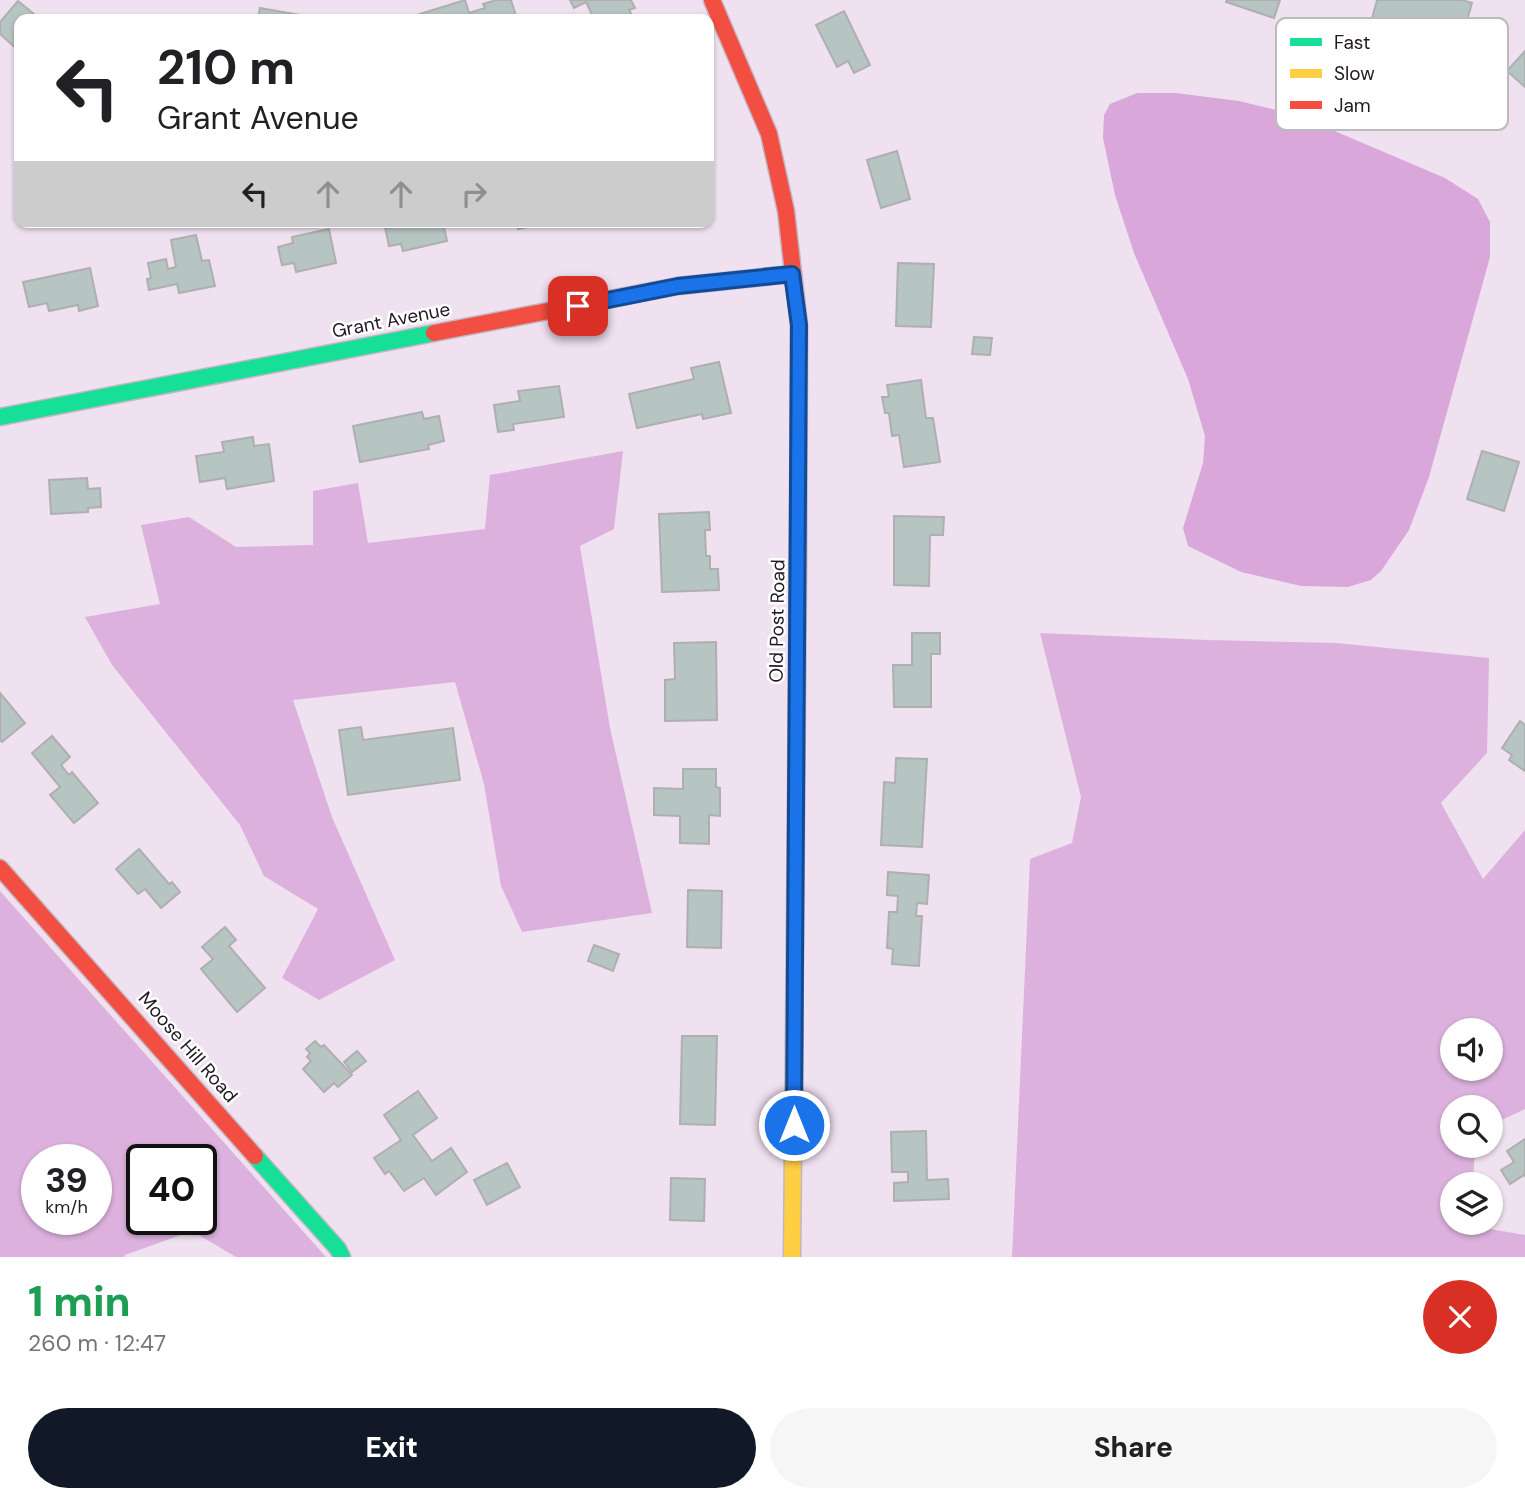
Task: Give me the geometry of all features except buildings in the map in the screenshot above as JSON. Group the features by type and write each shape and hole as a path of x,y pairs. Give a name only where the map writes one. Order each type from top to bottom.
{"street":[{"name":"Old Post Road","path":"712,0 769,134 786,211 799,325 792,1257"},
{"name":"Grant Avenue","path":"0,417 678,286 792,274"},
{"name":"Moose Hill Road","path":"0,868 329,1238 342,1257"}],"shaded area":[{"path":"1137,93 1176,93 1239,101 1276,110 1276,130 1332,130 1445,178 1478,199 1490,222 1490,257 1429,477 1409,530 1381,571 1371,580 1348,587 1301,586 1241,572 1188,546 1183,528 1203,463 1205,436 1188,379 1134,253 1115,195 1103,138 1104,115 1110,104"},
{"path":"623,451 614,529 580,546 610,728 652,913 522,932 501,886 484,784 455,682 293,700 332,817 395,960 319,1000 282,978 318,909 264,876 240,825 112,665 85,617 160,604 141,525 189,517 236,547 313,545 313,491 358,483 368,543 485,529 490,475"},
{"path":"1040,633 1336,643 1489,658 1487,753 1441,803 1483,879 1525,830 1525,1109 1503,1119 1503,1095 1440,1095 1440,1158 1474,1158 1474,1172 1440,1172 1440,1235 1503,1235 1503,1231 1525,1235 1525,1257 1012,1257 1030,859 1072,843 1081,797"},
{"path":"0,891 326,1257 236,1257 199,1235 217,1235 217,1144 126,1144 126,1235 181,1235 124,1257 0,1257"}],"traffic: fast":[{"path":"0,417 434,333"},
{"path":"794,1044 798,563"},
{"path":"255,1156 338,1249 342,1257"}],"traffic: slow":[{"path":"792,1257 794,1044"}],"traffic: jam":[{"path":"712,0 769,134 786,211 799,325 798,563"},
{"path":"434,333 678,286 792,274"},
{"path":"0,868 255,1156"}],"route":[{"path":"578,306 678,286 792,274 799,325 794,1125"}]}
